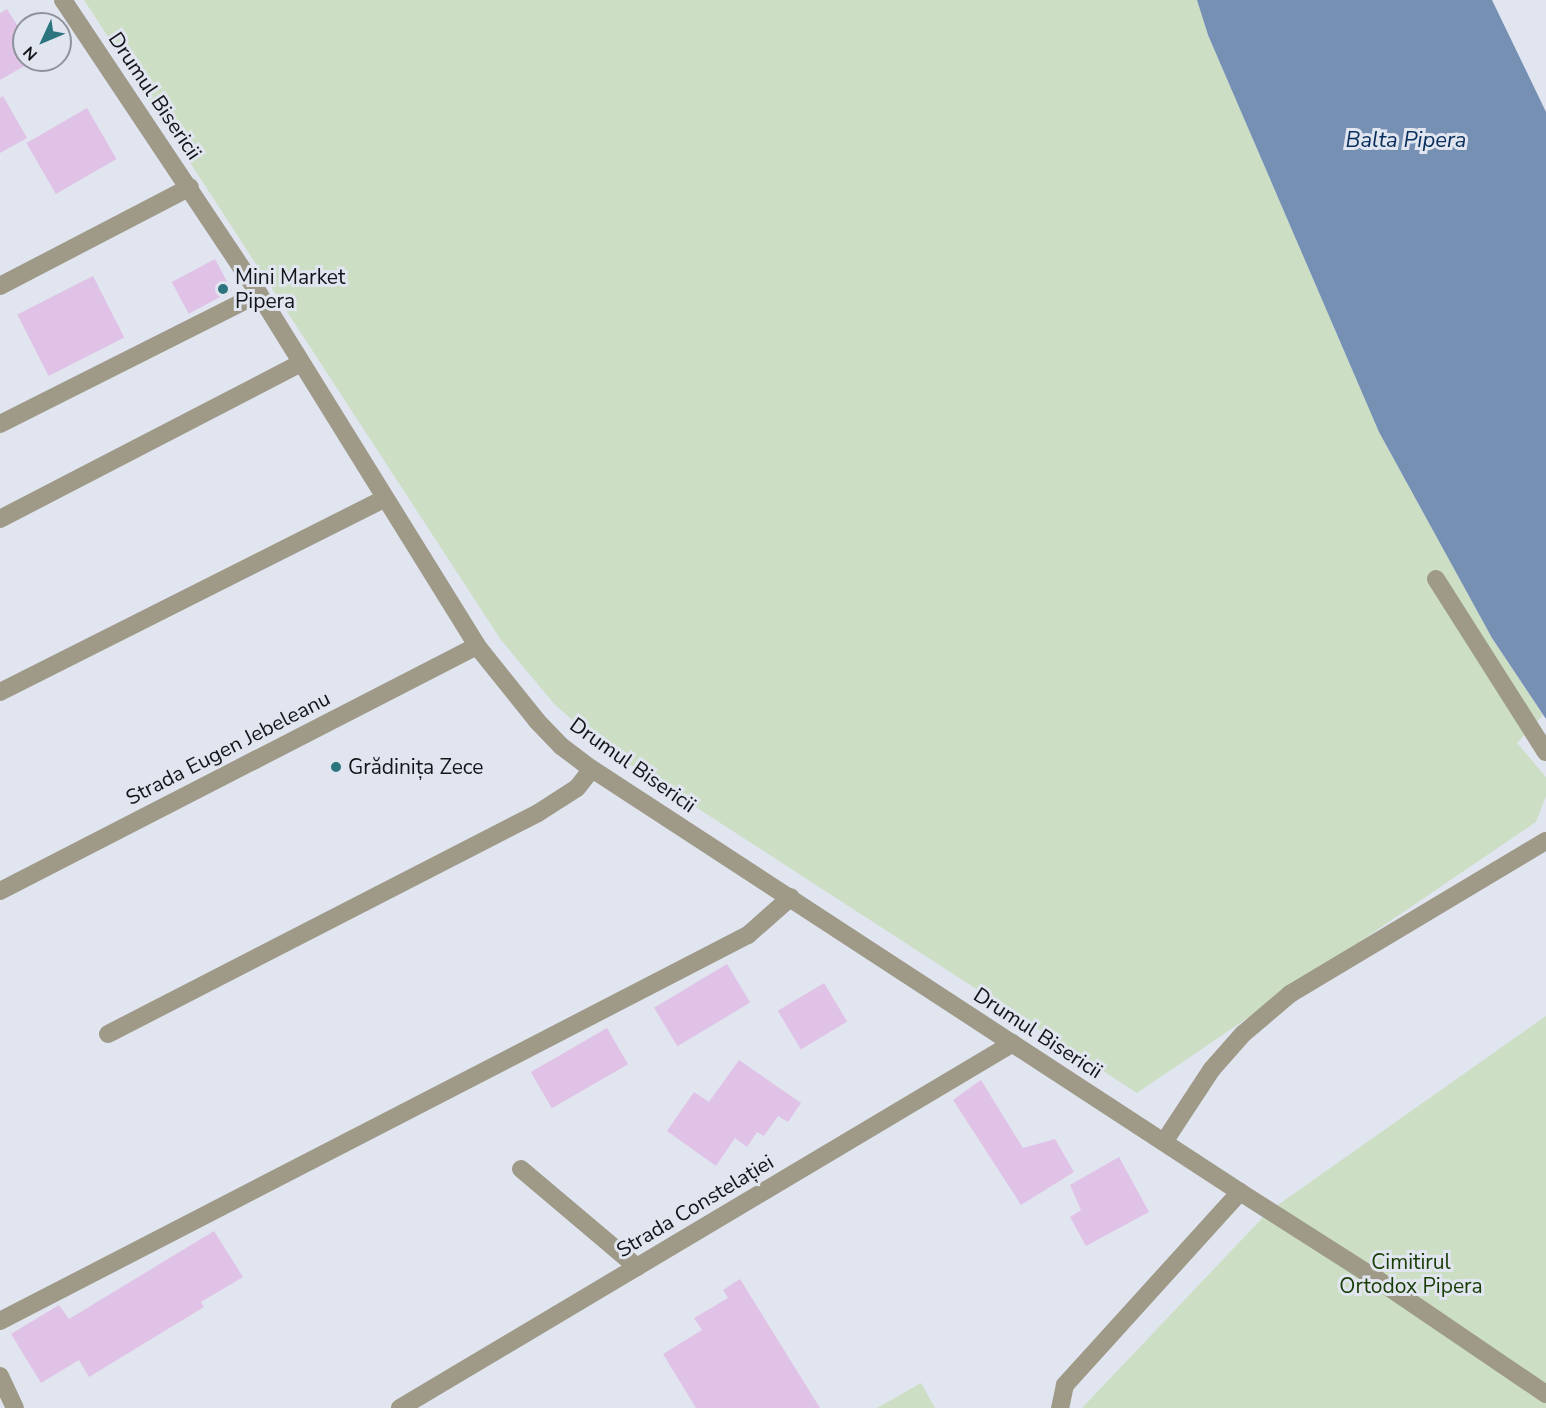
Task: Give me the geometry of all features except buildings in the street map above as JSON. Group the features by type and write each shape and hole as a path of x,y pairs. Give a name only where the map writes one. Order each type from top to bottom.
{"street":[{"name":"Drumul Bisericii","path":"63,0 259,294 477,646 537,722 561,746 592,769 1268,1212 1378,1280 1546,1394"},
{"name":"Drumul Bisericii","path":"0,286 190,188"},
{"path":"0,424 259,294"},
{"path":"0,519 301,363"},
{"path":"0,692 385,498"},
{"path":"1436,579 1546,752"},
{"name":"Strada Eugen Jebeleanu","path":"0,891 477,646"},
{"path":"108,1034 538,813 577,788 592,769"},
{"path":"1164,1142 1212,1069 1243,1034 1290,994 1546,841"},
{"path":"0,1321 748,935 790,897"},
{"name":"Strada Constelației","path":"400,1408 1012,1043"},
{"path":"520,1168 636,1267"},
{"path":"1060,1408 1065,1385 1240,1192"},
{"path":"0,1376 15,1408"}],"green space":[{"path":"84,0 1197,0 1208,35 1379,432 1492,638 1543,715 1517,743 1546,777 1546,796 1536,822 1137,1093 606,749 555,705 501,640"},
{"name":"Cimitirul Ortodox Pipera","path":"1546,1016 1546,1408 1082,1408 1268,1212"},
{"path":"921,1383 935,1408 877,1408"}],"water":[{"name":"Balta Pipera","path":"1197,0 1492,0 1546,112 1546,719 1492,638 1379,432 1208,35"}],"place":[{"name":"Mini Market Pipera","path":"223,289"},
{"name":"Grădinița Zece","path":"336,767"}]}
